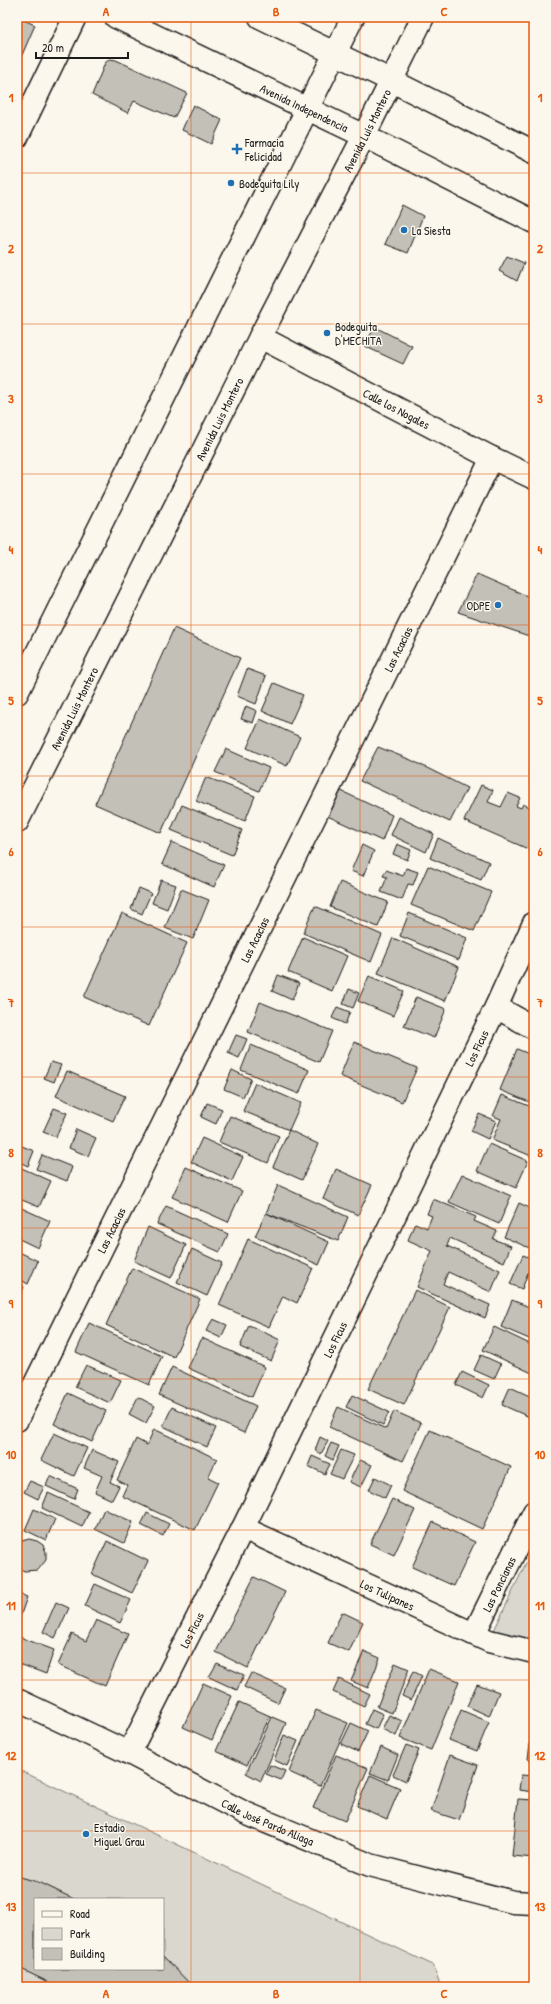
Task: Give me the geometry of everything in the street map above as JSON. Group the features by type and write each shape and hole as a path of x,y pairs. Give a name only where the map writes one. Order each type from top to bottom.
{"street":[{"path":"17,137 74,17"},
{"name":"Avenida Independencia","path":"116,17 364,136 534,222"},
{"path":"260,17 534,152"},
{"path":"17,693 353,17"},
{"name":"Avenida Luis Montero","path":"17,822 260,337 364,136 423,17"},
{"name":"Calle los Nogales","path":"260,337 492,458 534,478"},
{"name":"Las Acacias","path":"17,1420 492,458"},
{"name":"Los Ficus","path":"129,1754 243,1528 496,1007 534,923"},
{"path":"496,1007 534,1028"},
{"name":"Las Poncianas","path":"474,1634 534,1512"},
{"name":"Los Tulipanes","path":"243,1528 489,1641 534,1652"},
{"name":"Calle José Pardo Aliaga","path":"17,1700 129,1754 245,1813 370,1865 513,1902 534,1903"}],"green space":[{"path":"534,1546 534,1652 489,1641"},
{"name":"Estadio Miguel Grau","path":"17,1769 433,1965 441,1987 17,1987"}],"building":[{"path":"17,17 35,25 22,55 17,53"},
{"path":"110,59 116,60 187,93 174,118 134,101 128,113 92,95 105,63"},
{"path":"193,105 222,120 211,144 182,130"},
{"name":"La Siesta","path":"402,205 423,216 408,253 385,244"},
{"path":"507,256 524,263 517,281 499,271"},
{"path":"375,327 412,346 403,364 364,346"},
{"name":"ODPE","path":"477,574 534,599 534,625 529,636 458,612"},
{"path":"174,628 240,658 161,833 95,804"},
{"path":"247,669 266,676 256,704 237,696"},
{"path":"274,683 303,695 290,724 262,711"},
{"path":"246,706 257,711 253,723 241,719"},
{"path":"260,719 300,737 287,766 247,748"},
{"path":"378,747 411,760 467,788 450,822 360,781"},
{"path":"226,749 269,768 259,791 215,772"},
{"path":"206,777 255,796 245,821 196,801"},
{"path":"481,785 493,790 488,802 501,807 508,793 520,798 516,806 521,808 523,804 534,809 534,835 528,849 464,821"},
{"path":"335,788 392,815 382,841 323,814"},
{"path":"182,805 242,830 232,855 171,830"},
{"path":"399,817 434,834 426,852 391,835"},
{"path":"438,838 489,862 481,880 430,858"},
{"path":"172,842 224,865 214,887 162,864"},
{"path":"397,844 411,850 407,860 393,854"},
{"path":"362,845 374,851 363,876 351,871"},
{"path":"428,866 491,892 474,931 411,905"},
{"path":"406,868 418,872 413,885 408,884 402,900 381,892 387,877 383,876 386,870 403,876"},
{"path":"161,880 176,885 167,909 152,903"},
{"path":"340,882 388,902 378,927 330,907"},
{"path":"139,888 151,893 142,914 131,909"},
{"path":"181,889 209,900 193,939 165,928"},
{"path":"315,906 382,935 371,962 303,933"},
{"path":"122,913 187,943 149,1026 84,997"},
{"path":"409,913 467,938 459,960 400,936"},
{"path":"303,937 347,956 332,991 288,972"},
{"path":"393,938 459,967 445,1001 378,973"},
{"path":"278,975 299,983 292,1000 272,991"},
{"path":"369,976 404,991 393,1016 358,1001"},
{"path":"349,989 359,993 353,1008 343,1004"},
{"path":"416,997 446,1009 434,1038 404,1026"},
{"path":"260,1002 332,1031 319,1062 248,1032"},
{"path":"337,1007 350,1012 345,1024 332,1018"},
{"path":"236,1035 247,1039 239,1058 228,1053"},
{"path":"354,1042 417,1068 402,1102 340,1076"},
{"path":"251,1045 309,1070 299,1094 241,1070"},
{"path":"517,1049 534,1056 534,1104 500,1090"},
{"path":"51,1062 61,1065 54,1082 44,1078"},
{"path":"232,1070 251,1079 243,1097 224,1089"},
{"path":"67,1071 125,1096 113,1121 56,1096"},
{"path":"255,1083 301,1103 289,1130 243,1111"},
{"path":"502,1095 534,1108 534,1157 492,1140 501,1119 493,1116"},
{"path":"207,1103 222,1109 216,1124 201,1117"},
{"path":"54,1108 67,1113 56,1137 43,1132"},
{"path":"479,1114 496,1121 488,1139 471,1131"},
{"path":"230,1116 279,1136 268,1163 219,1142"},
{"path":"76,1129 96,1138 88,1156 69,1148"},
{"path":"289,1130 318,1144 302,1180 273,1167"},
{"path":"202,1138 243,1157 232,1181 191,1162"},
{"path":"17,1144 34,1151 28,1166 17,1161"},
{"path":"489,1144 528,1161 516,1188 477,1171"},
{"path":"42,1155 72,1167 67,1181 36,1169"},
{"path":"17,1166 51,1181 39,1207 17,1198"},
{"path":"186,1167 242,1191 228,1222 172,1197"},
{"path":"336,1169 372,1185 358,1215 323,1199"},
{"path":"462,1174 511,1196 499,1224 449,1202"},
{"path":"278,1185 348,1217 338,1241 266,1213"},
{"path":"433,1199 476,1217 474,1221 497,1231 493,1239 511,1246 504,1262 450,1238 447,1246 500,1270 491,1292 448,1272 443,1284 490,1305 485,1318 417,1287 432,1251 408,1240 415,1223 427,1228 432,1216 427,1214"},
{"path":"519,1203 534,1210 534,1250 504,1237"},
{"path":"17,1206 50,1221 38,1248 17,1238"},
{"path":"166,1206 228,1234 220,1252 157,1224"},
{"path":"266,1213 329,1242 319,1265 255,1236"},
{"path":"148,1227 186,1245 171,1278 134,1261"},
{"path":"248,1239 313,1268 297,1303 283,1296 269,1327 219,1305"},
{"path":"192,1249 222,1263 207,1296 177,1282"},
{"path":"17,1251 38,1261 28,1284 17,1278"},
{"path":"523,1255 533,1259 522,1289 510,1284"},
{"path":"132,1268 200,1299 174,1357 106,1325"},
{"path":"17,1284 24,1287 17,1302"},
{"path":"415,1290 450,1307 404,1405 368,1389"},
{"path":"512,1300 534,1309 534,1341 501,1327"},
{"path":"213,1319 227,1325 221,1338 206,1331"},
{"path":"89,1323 162,1356 149,1385 76,1352"},
{"path":"249,1325 280,1340 271,1361 240,1347"},
{"path":"494,1327 534,1346 534,1374 483,1350"},
{"path":"202,1338 265,1367 252,1397 188,1368"},
{"path":"481,1355 501,1364 494,1379 474,1370"},
{"path":"86,1365 121,1380 110,1403 75,1387"},
{"path":"172,1367 256,1406 244,1433 159,1395"},
{"path":"462,1372 489,1385 483,1398 456,1385"},
{"path":"510,1387 534,1398 534,1419 502,1405"},
{"path":"68,1393 106,1411 92,1442 54,1424"},
{"path":"352,1395 389,1412 383,1425 346,1407"},
{"path":"138,1397 155,1406 146,1423 129,1414"},
{"path":"172,1407 216,1428 207,1447 163,1426"},
{"path":"338,1407 386,1429 394,1411 421,1423 403,1461 329,1427"},
{"path":"154,1429 217,1459 208,1477 218,1482 195,1530 122,1496 127,1485 117,1480 136,1439 147,1445"},
{"path":"430,1430 511,1467 482,1529 402,1491"},
{"path":"54,1433 87,1448 74,1476 41,1460"},
{"path":"320,1437 328,1441 321,1454 315,1450"},
{"path":"331,1443 339,1446 333,1460 325,1456"},
{"path":"92,1450 119,1462 110,1482 119,1486 112,1500 95,1492 102,1476 84,1468"},
{"path":"341,1450 354,1455 342,1479 330,1474"},
{"path":"312,1456 330,1464 325,1474 308,1466"},
{"path":"360,1460 372,1465 361,1487 349,1482"},
{"path":"50,1476 78,1489 74,1499 46,1486"},
{"path":"375,1477 391,1485 385,1498 369,1490"},
{"path":"30,1481 44,1487 38,1499 24,1492"},
{"path":"48,1493 89,1512 82,1527 42,1508"},
{"path":"392,1499 415,1510 394,1555 370,1544"},
{"path":"34,1509 55,1519 46,1540 25,1530"},
{"path":"104,1509 133,1522 124,1543 95,1529"},
{"path":"147,1513 169,1524 163,1536 141,1525"},
{"path":"433,1522 475,1542 454,1586 412,1567"},
{"path":"29,1539 37,1541 43,1545 46,1552 46,1560 38,1570 24,1571 17,1566 17,1545 22,1541"},
{"path":"107,1541 148,1561 132,1593 92,1574"},
{"path":"254,1577 285,1592 248,1668 216,1652"},
{"path":"95,1584 131,1600 120,1623 85,1606"},
{"path":"17,1593 27,1597 20,1617 17,1616"},
{"path":"56,1602 69,1608 55,1638 43,1632"},
{"path":"342,1612 363,1622 349,1652 328,1643"},
{"path":"96,1620 128,1634 105,1686 58,1665 72,1634 86,1641"},
{"path":"17,1636 54,1650 46,1674 17,1663"},
{"path":"364,1651 380,1658 368,1688 351,1681"},
{"path":"217,1663 244,1675 237,1690 209,1677"},
{"path":"395,1663 409,1669 392,1713 377,1707"},
{"path":"429,1669 459,1681 431,1750 400,1738"},
{"path":"413,1671 422,1676 411,1700 402,1696"},
{"path":"251,1673 285,1688 278,1703 244,1687"},
{"path":"339,1679 370,1694 364,1706 333,1692"},
{"path":"203,1683 232,1696 212,1740 183,1727"},
{"path":"477,1684 499,1692 489,1716 467,1706"},
{"path":"239,1702 270,1716 247,1765 216,1751"},
{"path":"372,1709 383,1714 376,1729 365,1724"},
{"path":"316,1710 348,1723 320,1786 289,1772"},
{"path":"461,1710 489,1722 477,1751 449,1740"},
{"path":"534,1713 534,1760 528,1759"},
{"path":"389,1715 402,1721 396,1736 382,1729"},
{"path":"272,1717 286,1723 261,1781 246,1773"},
{"path":"351,1723 368,1731 358,1752 341,1744"},
{"path":"284,1735 298,1741 287,1766 274,1760"},
{"path":"406,1745 419,1750 406,1781 393,1775"},
{"path":"381,1747 398,1755 388,1780 370,1773"},
{"path":"336,1755 368,1768 345,1821 313,1808"},
{"path":"450,1755 478,1765 459,1820 431,1811"},
{"path":"270,1765 285,1771 281,1780 266,1774"},
{"path":"370,1775 400,1788 387,1819 357,1806"},
{"path":"521,1775 534,1776 534,1792 519,1790"},
{"path":"518,1799 534,1800 534,1858 512,1856"},
{"path":"17,1876 41,1883 72,1898 34,1898 34,1970 164,1970 164,1957 193,1987 53,1987 44,1980 17,1967"}],"place":[{"name":"Farmacia Felicidad","path":"237,149"},
{"name":"Bodeguita Lily","path":"231,183"},
{"name":"La Siesta","path":"404,230"},
{"name":"Bodeguita D'MECHITA","path":"327,333"},
{"name":"ODPE","path":"498,605"},
{"name":"Estadio Miguel Grau","path":"86,1834"}]}
